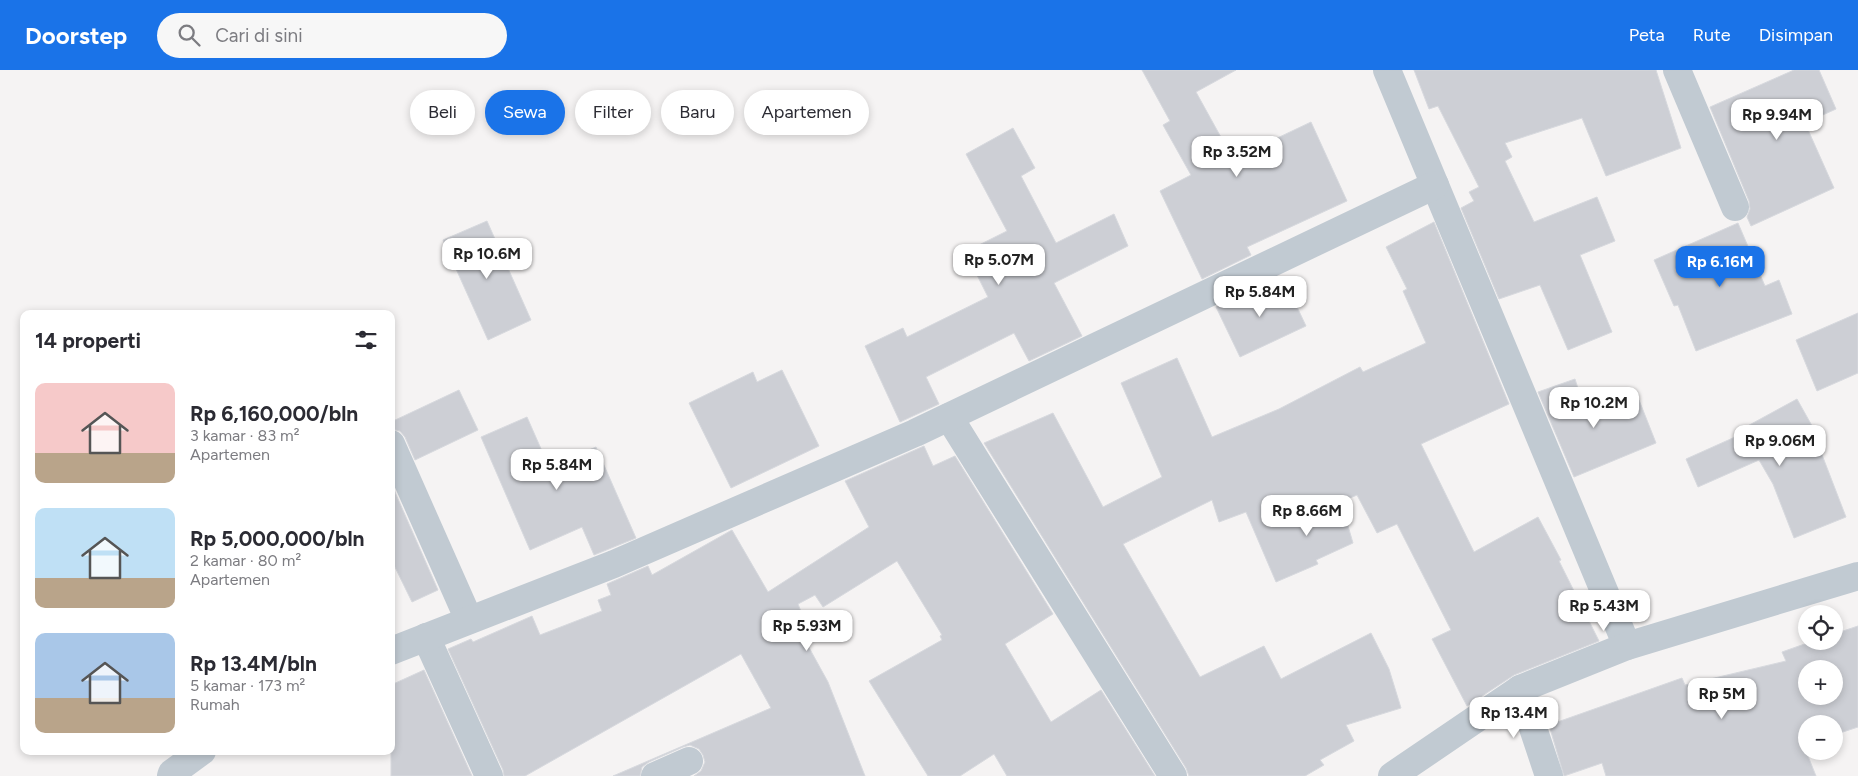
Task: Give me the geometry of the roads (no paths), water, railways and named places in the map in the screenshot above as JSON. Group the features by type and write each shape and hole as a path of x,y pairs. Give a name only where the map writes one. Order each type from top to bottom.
{"street":[{"path":"1387,70 1627,646"},
{"path":"1677,70 1735,207"},
{"path":"395,649 614,564 949,417 1435,185"},
{"path":"949,417 1173,776"},
{"path":"395,453 469,620"},
{"path":"1392,776 1520,689 1627,646 1858,576"},
{"path":"426,637 489,776"},
{"path":"1520,689 1549,776"},
{"path":"171,776 172,772 196,755"},
{"path":"655,776 689,761"}]}
